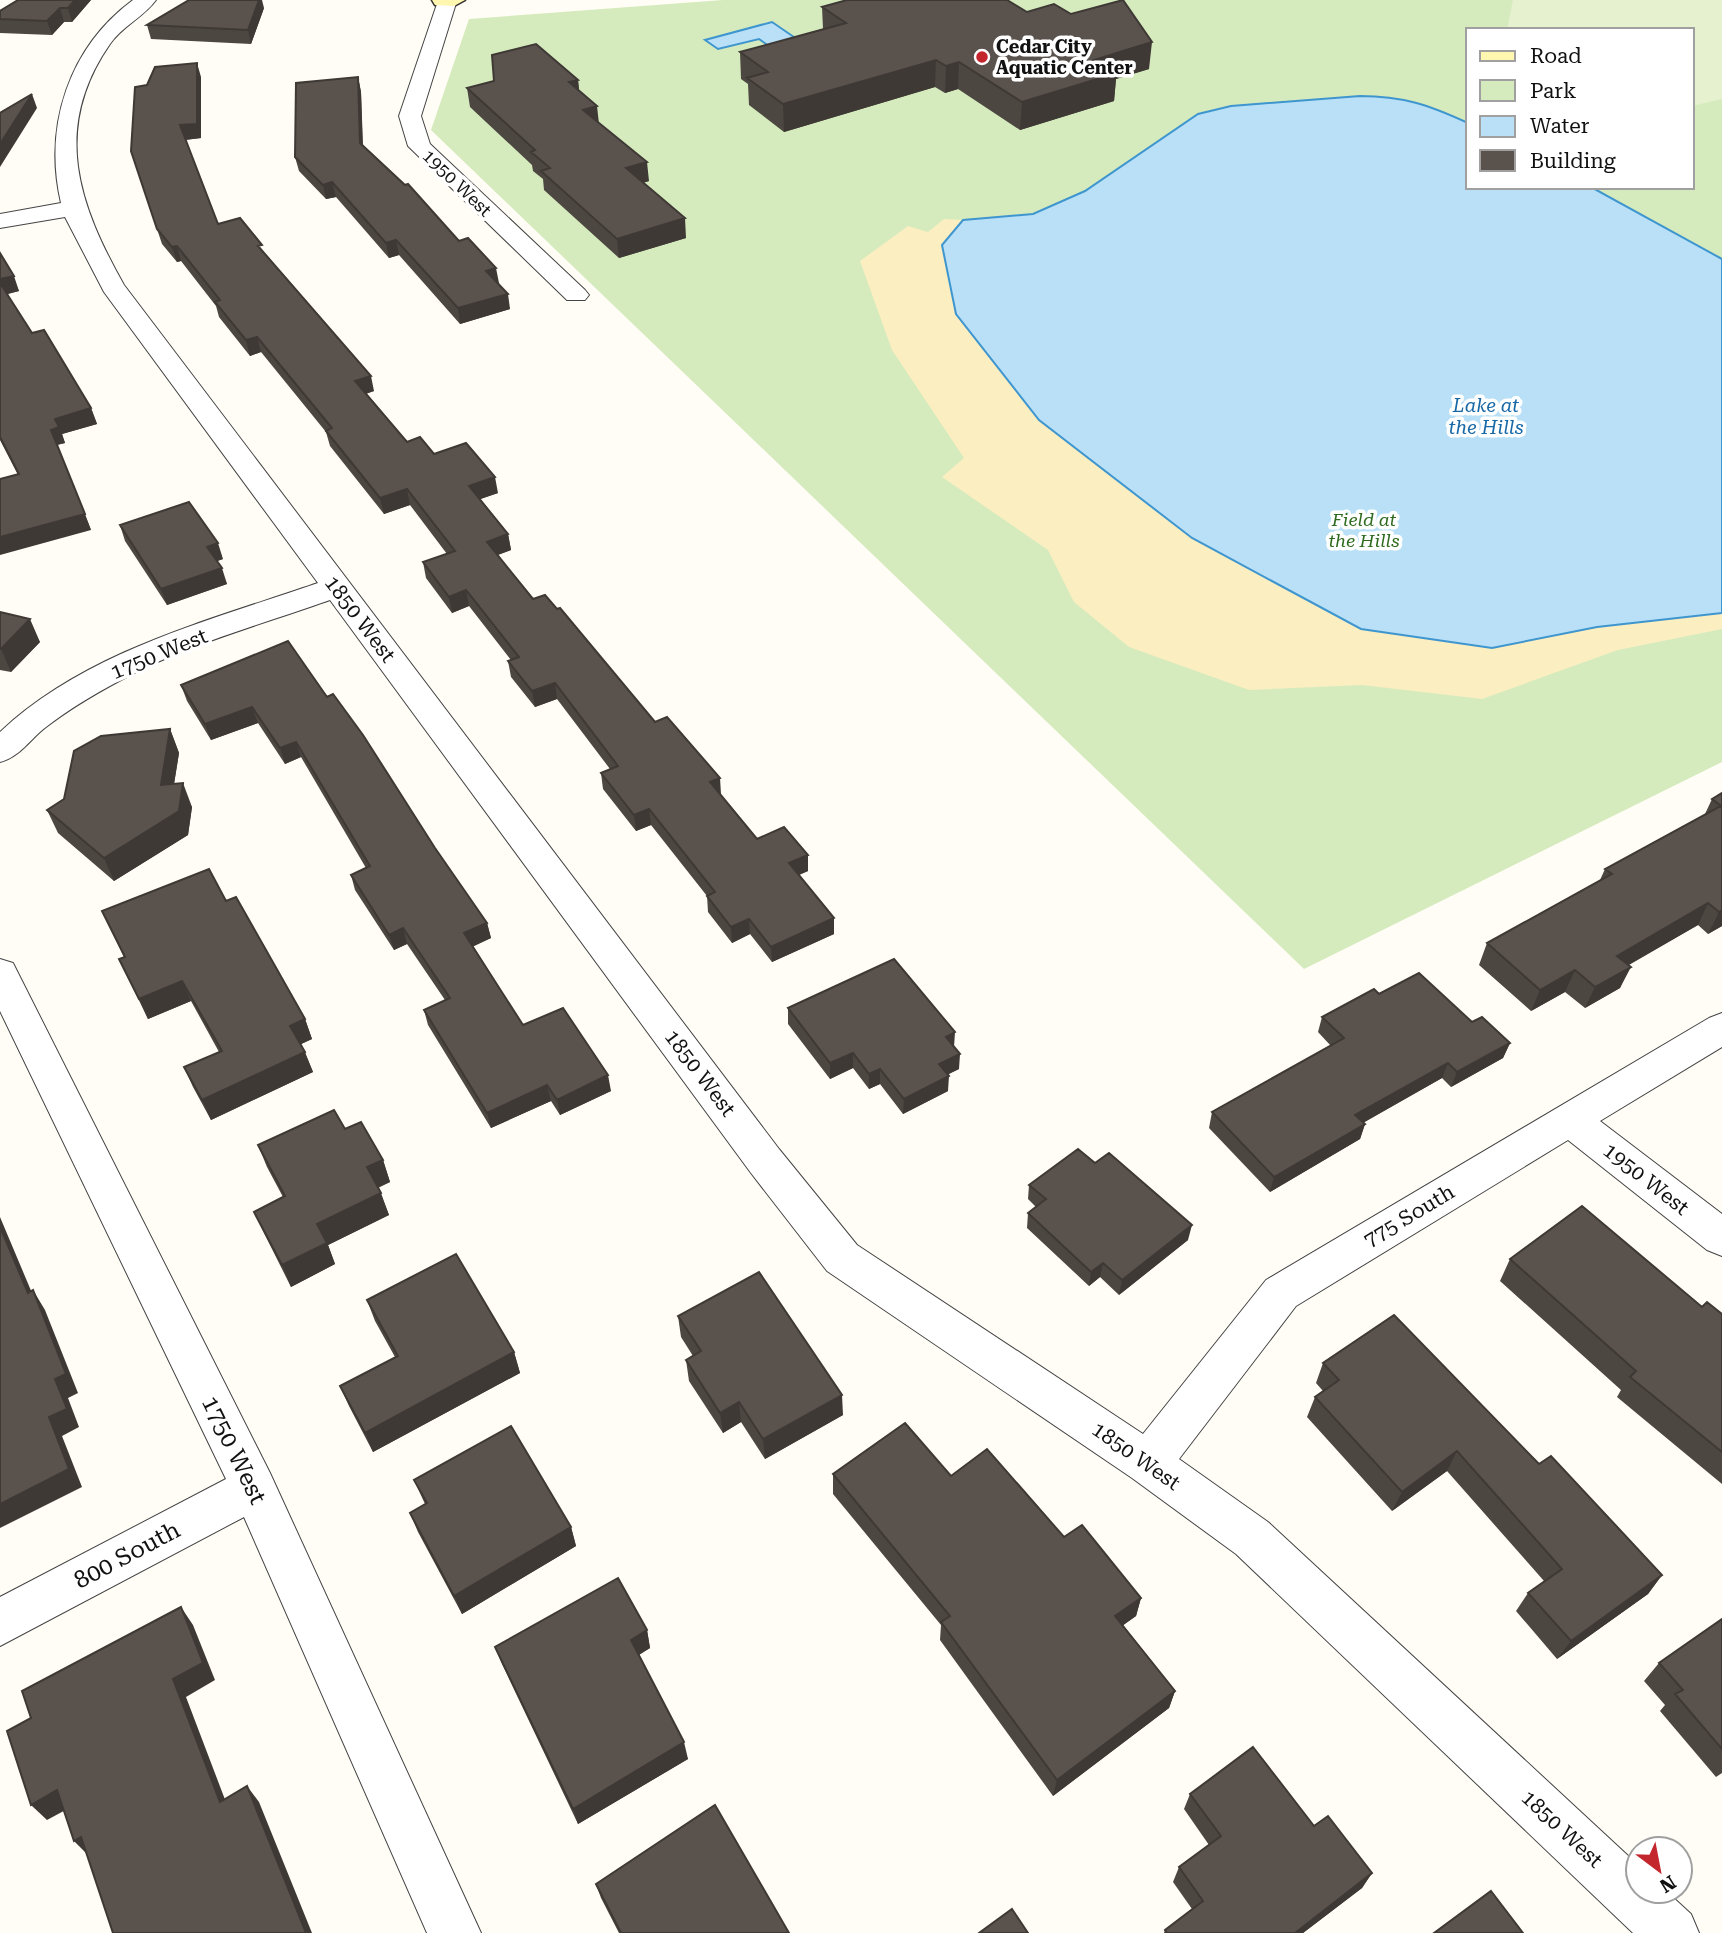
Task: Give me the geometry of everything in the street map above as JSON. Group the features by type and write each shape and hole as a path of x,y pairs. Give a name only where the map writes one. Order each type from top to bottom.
{"main road":[{"path":"445,0 454,0"}],"street":[{"name":"1850 West","path":"146,0 133,8 105,34 84,72 68,112 65,156 74,208 113,287 757,1150 842,1258 1148,1463 1252,1538 1672,1933"},
{"name":"1950 West","path":"445,0 410,116 419,146 576,295"},
{"path":"0,221 74,208"},
{"name":"1750 West","path":"0,751 19,729 76,690 144,657 337,587"},
{"name":"1750 West","path":"0,973 254,1488 454,1933"},
{"name":"775 South","path":"1148,1463 1281,1293 1722,1028"},
{"name":"1950 West","path":"1570,1120 1722,1238"},
{"name":"800 South","path":"0,1622 254,1488"}],"green space":[{"name":"Field at the Hills","path":"723,0 1722,0 1722,762 1304,969 431,130 469,19"},
{"path":"1513,0 1722,0 1722,99 1694,106 1694,28 1507,28"}],"sand":[{"path":"944,219 963,220 942,245 1492,648 1597,627 1722,613 1722,629 1618,650 1482,699 1362,685 1249,690 1129,647 1074,602 1048,550 942,477 964,458 892,350 860,261 908,226 928,232"}],"water":[{"path":"772,22 807,46 773,49 759,39 718,49 705,40"},
{"name":"Lake at the Hills","path":"1360,96 1416,103 1466,122 1466,189 1595,189 1722,259 1722,613 1597,627 1492,648 1361,629 1192,538 1039,420 956,314 942,245 963,220 1033,214 1085,191 1198,114 1231,106"}],"building":[{"path":"18,0 75,0 68,8 60,8 47,21 0,19 0,11"},
{"path":"189,0 259,0 248,30 147,25"},
{"name":"Cedar City Aquatic Center","path":"847,0 1007,0 1027,12 1054,4 1071,14 1123,0 1152,42 1094,60 1117,73 1022,102 959,62 946,66 936,60 783,104 747,78 768,72 740,52 846,23 822,7"},
{"path":"536,44 578,80 569,82 597,106 583,110 647,162 626,168 685,218 617,239 541,171 550,168 531,152 535,150 467,88 494,81 492,55"},
{"path":"197,63 197,124 180,125 218,224 240,218 262,245 258,246 371,376 355,381 407,442 420,437 434,454 466,443 495,477 469,486 508,534 487,542 533,599 545,595 557,609 560,608 655,722 667,717 720,778 710,782 757,839 784,827 808,855 789,863 834,918 771,947 749,919 731,927 707,896 715,892 649,809 634,815 601,773 618,766 555,683 532,691 508,661 519,657 466,590 449,597 423,562 455,551 407,489 380,498 326,431 332,428 257,337 246,340 215,302 220,300 177,246 172,247 157,229 131,151 135,87 147,85 155,67"},
{"path":"358,77 360,143 405,185 408,184 459,241 468,238 496,268 486,271 508,294 458,308 396,240 386,243 332,182 323,185 295,157 296,83"},
{"path":"32,94 0,144 0,113"},
{"path":"0,253 14,276 0,279"},
{"path":"0,283 32,333 44,330 91,408 55,419 59,427 51,430 85,514 0,537 0,479 19,474 0,437"},
{"path":"189,502 218,543 207,547 222,568 161,589 120,525"},
{"path":"0,612 30,619 1,649 0,649"},
{"path":"288,641 327,697 333,694 363,735 435,848 487,923 464,933 523,1025 563,1008 608,1075 557,1100 547,1085 487,1113 424,1010 450,998 403,928 389,935 351,875 370,866 296,742 280,748 252,707 205,724 181,685"},
{"path":"170,729 161,785 183,783 179,811 104,858 47,810 64,799 74,751 101,736"},
{"path":"1722,793 1722,910 1719,912 1708,903 1617,956 1631,967 1595,987 1575,970 1540,990 1487,943 1612,874 1605,869 1721,806 1712,799"},
{"path":"209,869 226,901 236,897 305,1019 290,1026 305,1052 202,1100 184,1067 222,1051 182,981 139,999 119,959 125,957 102,911"},
{"path":"894,959 955,1032 946,1037 960,1054 939,1064 949,1076 904,1099 880,1069 869,1074 853,1053 830,1063 788,1008"},
{"path":"1419,973 1472,1022 1482,1017 1510,1043 1457,1072 1448,1063 1355,1115 1365,1124 1274,1177 1212,1112 1344,1038 1322,1017 1374,989 1379,994"},
{"path":"334,1110 345,1129 361,1122 383,1160 367,1167 381,1193 317,1224 327,1243 282,1265 254,1212 285,1196 258,1145"},
{"path":"1078,1149 1095,1163 1109,1153 1192,1225 1122,1280 1103,1263 1091,1272 1028,1213 1046,1199 1029,1185"},
{"path":"1582,1206 1702,1307 1707,1302 1722,1314 1722,1452 1630,1377 1636,1371 1510,1259"},
{"path":"0,1227 28,1293 33,1290 66,1374 55,1379 67,1409 49,1417 69,1469 0,1504"},
{"path":"456,1254 514,1352 365,1433 340,1386 398,1356 367,1300"},
{"path":"759,1272 842,1395 763,1439 739,1402 720,1413 686,1360 701,1351 678,1316"},
{"path":"1394,1315 1539,1464 1551,1456 1662,1575 1571,1641 1528,1593 1562,1569 1457,1451 1402,1492 1315,1397 1339,1380 1323,1363"},
{"path":"905,1423 951,1476 987,1449 1064,1537 1082,1525 1141,1598 1115,1616 1175,1691 1057,1780 941,1622 950,1616 833,1474"},
{"path":"511,1426 571,1527 454,1596 410,1513 427,1503 414,1480"},
{"path":"618,1578 647,1630 631,1640 684,1742 573,1809 495,1647"},
{"path":"181,1607 203,1663 173,1679 220,1802 247,1786 306,1933 113,1933 81,1837 74,1841 57,1790 31,1805 7,1731 31,1718 22,1691"},
{"path":"1722,1619 1722,1749 1675,1694 1683,1690 1659,1663"},
{"path":"1253,1747 1314,1826 1328,1816 1372,1873 1295,1933 1167,1933 1165,1930 1203,1901 1179,1867 1221,1836 1190,1794"},
{"path":"715,1805 789,1933 621,1933 596,1884"},
{"path":"1491,1891 1523,1933 1434,1933"},
{"path":"1012,1909 1028,1933 979,1933"}],"place":[{"name":"Cedar City Aquatic Center","path":"982,57"}]}
